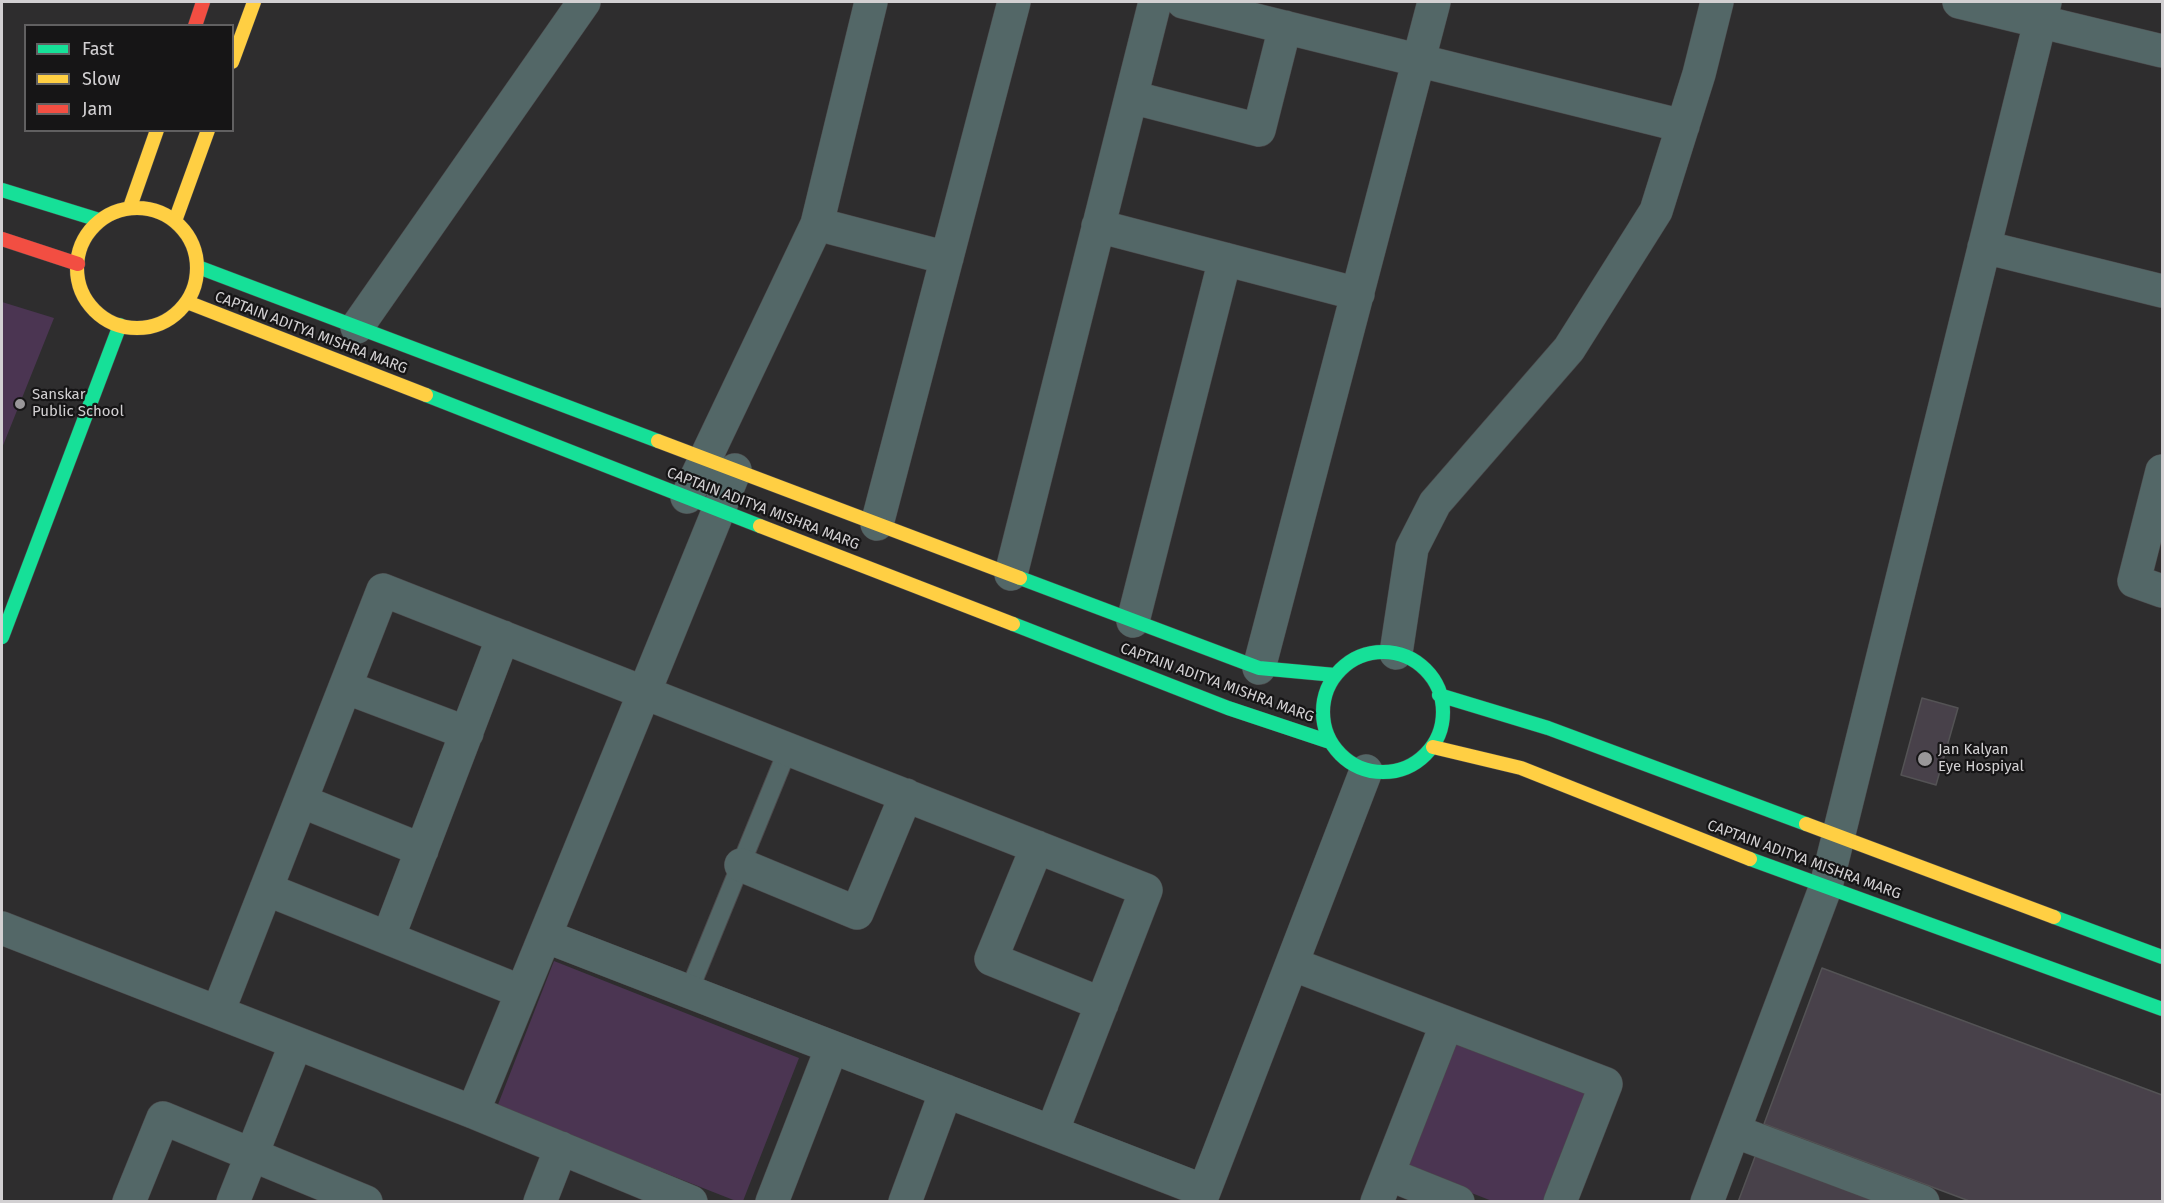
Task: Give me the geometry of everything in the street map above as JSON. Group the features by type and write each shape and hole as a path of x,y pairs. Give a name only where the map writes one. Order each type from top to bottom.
{"street":[{"path":"196,24 203,2"},
{"path":"234,57 254,2"},
{"path":"357,327 584,2"},
{"path":"687,497 817,224 871,2"},
{"path":"877,524 1014,2"},
{"path":"1011,574 1155,2"},
{"path":"1183,2 1683,126"},
{"path":"1259,668 1434,2"},
{"path":"1396,653 1412,548 1435,503 1569,349 1656,211 1700,74 1717,2"},
{"path":"1959,2 2042,11 2163,51"},
{"path":"1707,1202 1826,886 2042,11"},
{"path":"1131,97 1259,130 1285,27"},
{"path":"130,207 156,132"},
{"path":"175,221 207,132"},
{"path":"2,190 99,220"},
{"path":"130,207 150,208 175,221 190,237 198,267 196,283 187,302 167,321 143,328 120,325 102,317 85,296 77,273 79,251 99,220 130,207"},
{"path":"817,224 947,258"},
{"path":"1098,226 1358,294"},
{"path":"2,239 78,264"},
{"path":"1984,247 2163,291"},
{"path":"1133,621 1225,259"},
{"name":"CAPTAIN ADITYA MISHRA MARG","path":"198,267 1259,668 1335,675"},
{"name":"CAPTAIN ADITYA MISHRA MARG","path":"187,302 1228,708 1330,742"},
{"path":"2,637 120,325"},
{"path":"473,1112 735,470"},
{"path":"2163,471 2134,581 2163,591"},
{"path":"218,1012 383,590 1146,890 1052,1132"},
{"path":"388,938 503,637"},
{"path":"1375,652 1396,653 1421,665 1435,682 1443,712 1443,721 1433,747 1422,759 1397,771 1366,771 1347,761 1330,742 1323,717 1325,696 1335,675 1353,660 1375,652"},
{"path":"345,687 467,733"},
{"path":"1439,695 1548,728 2163,957"},
{"name":"CAPTAIN ADITYA MISHRA MARG","path":"1433,747 1521,768 1707,843 2163,1009"},
{"path":"545,936 1052,1132 1202,1196 1366,771"},
{"path":"741,865 857,914 906,795"},
{"path":"301,801 422,850"},
{"path":"1037,847 991,959 1102,1004"},
{"path":"266,889 522,992"},
{"path":"2,928 473,1112 691,1202"},
{"path":"1292,964 1606,1084 1560,1202"},
{"path":"1447,1023 1383,1188 1458,1202"},
{"path":"233,1202 296,1043"},
{"path":"772,1202 832,1047"},
{"path":"905,1202 946,1091"},
{"path":"129,1202 163,1118 351,1199"},
{"path":"1734,1131 1923,1202"},
{"path":"540,1202 561,1148"}],"lane":[{"path":"689,991 788,749"}],"shaded area":[{"path":"2,302 54,318 2,448"},
{"path":"554,961 799,1058 743,1201 736,1201 497,1107"},
{"path":"1455,1041 1589,1094 1547,1201 1492,1201 1405,1167"}],"building":[{"path":"1922,698 1958,708 1936,785 1901,775"},
{"path":"1822,968 2162,1095 2162,1202 1972,1202 1764,1124"},
{"path":"1756,1154 1880,1202 1738,1202"}],"traffic: fast":[{"path":"2,190 99,220"},
{"path":"198,267 658,441"},
{"path":"2,637 120,325"},
{"path":"426,395 760,526"},
{"path":"1020,578 1259,668 1335,675"},
{"path":"1013,624 1228,708 1330,742"},
{"path":"1383,652 1406,657 1425,670 1438,689 1443,712 1438,735 1425,754 1406,767 1383,772 1360,767 1341,754 1328,735 1323,712 1328,689 1341,670 1360,657 1383,652"},
{"path":"1439,695 1548,728 1806,824"},
{"path":"1750,859 2162,1009"},
{"path":"2054,917 2162,957"}],"traffic: slow":[{"path":"234,57 254,2"},
{"path":"130,207 156,132"},
{"path":"175,221 207,132"},
{"path":"137,208 160,213 179,226 192,245 197,268 192,291 179,310 160,323 137,328 114,323 95,310 82,291 77,268 82,245 95,226 114,213 137,208"},
{"path":"187,302 426,395"},
{"path":"658,441 1020,578"},
{"path":"760,526 1013,624"},
{"path":"1433,747 1521,768 1750,859"},
{"path":"1806,824 2054,917"}],"traffic: jam":[{"path":"196,24 203,2"},
{"path":"2,239 78,264"}],"place":[{"name":"Sanskar Public School","path":"20,404"},
{"name":"Jan Kalyan Eye Hospiyal","path":"1925,759"}]}
